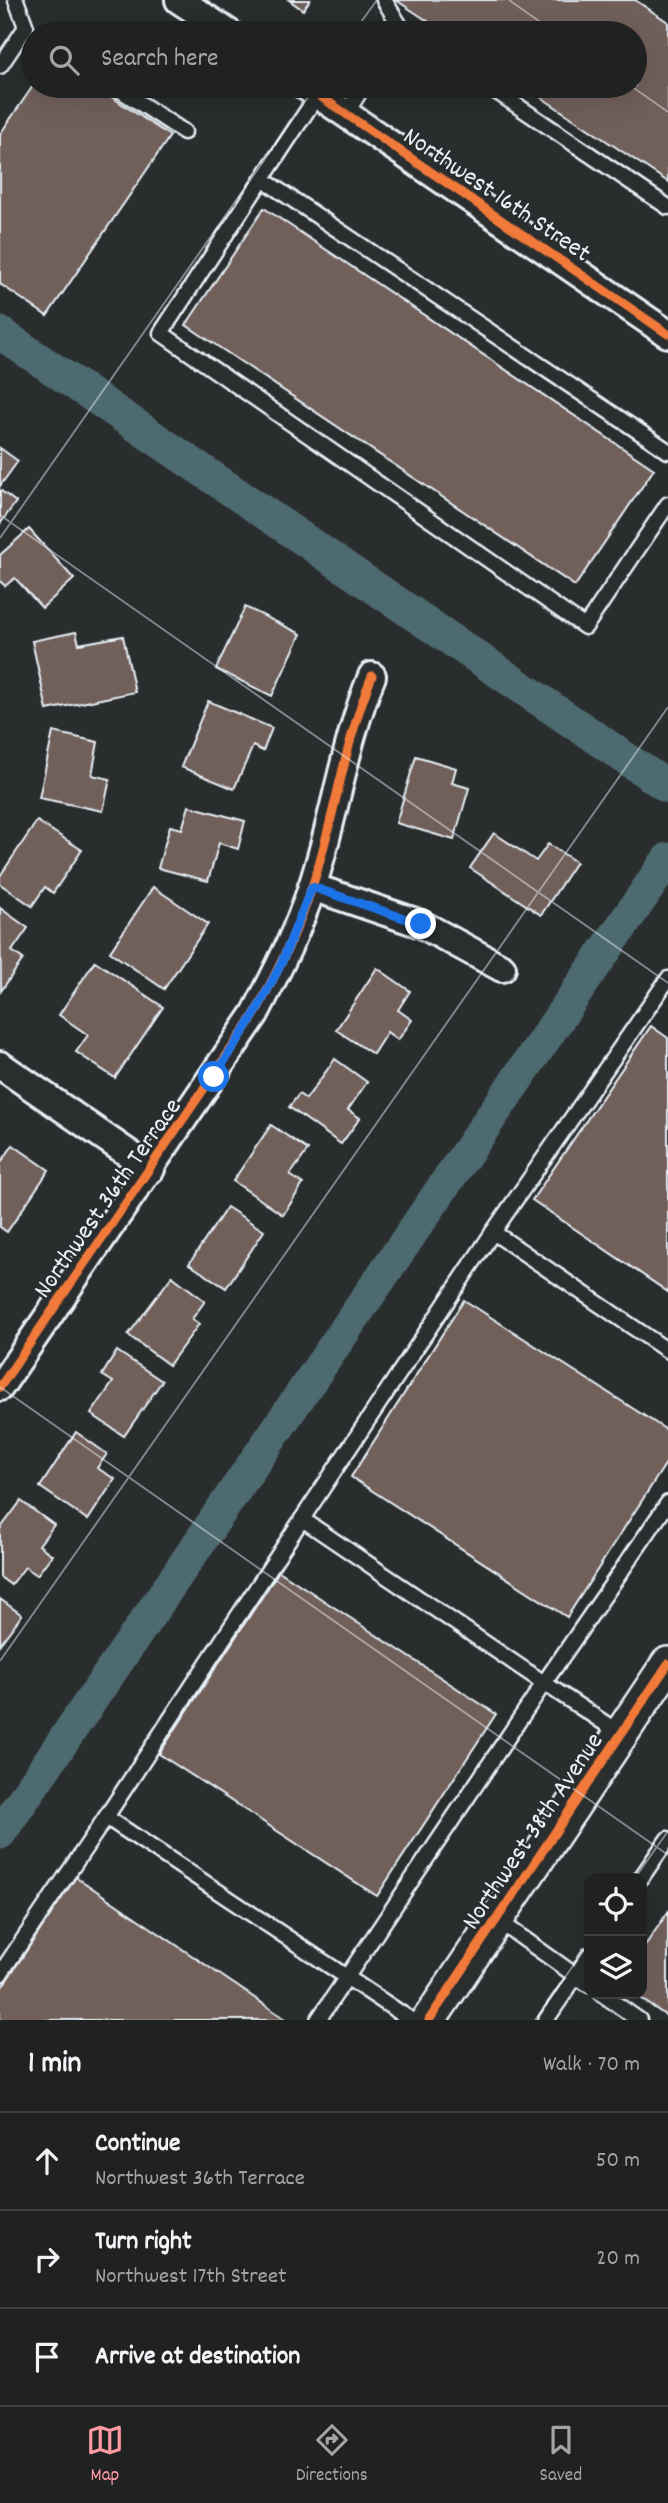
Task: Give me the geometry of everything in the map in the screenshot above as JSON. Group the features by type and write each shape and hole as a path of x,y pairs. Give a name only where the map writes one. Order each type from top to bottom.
{"street":[{"path":"179,0 211,21"},
{"name":"Northwest 16th Street","path":"323,98 666,330"},
{"name":"Northwest 36th Terrace","path":"0,1387 255,1014 281,964 312,887 348,745 372,676"},
{"path":"312,887 421,924 502,968"},
{"path":"0,1065 151,1169"},
{"name":"Northwest 38th Avenue","path":"429,2020 621,1734 665,1674"}],"lane":[{"path":"16,0 26,21"},
{"path":"384,0 396,21"},
{"path":"0,66 21,41"},
{"path":"132,98 184,132"},
{"path":"307,98 262,179 161,333 585,627 668,504"},
{"path":"346,114 356,98"},
{"path":"506,98 668,207"},
{"path":"262,179 668,451"},
{"path":"0,1974 493,1232 668,978"},
{"path":"493,1232 668,1351"},
{"path":"318,2020 668,1503"},
{"path":"302,1519 621,1734"},
{"path":"106,1817 411,2020"},
{"path":"645,1873 668,1839"},
{"path":"496,1919 584,1982"},
{"path":"546,2020 584,1963"},
{"path":"608,1999 639,2020"}],"building":[{"path":"289,0 310,0 303,10"},
{"path":"396,0 635,0 668,22 668,182 542,98 647,98 647,21 428,21"},
{"path":"25,98 113,98 170,136 47,316 0,284 0,134"},
{"path":"264,208 654,469 575,586 186,325"},
{"path":"0,448 18,461 0,486"},
{"path":"0,490 16,502 0,524"},
{"path":"29,529 74,579 42,608 15,578 5,586 0,581 0,555"},
{"path":"245,607 301,634 272,696 216,669"},
{"path":"76,632 79,644 123,636 135,692 47,710 32,641"},
{"path":"208,701 272,728 263,751 253,746 234,789 181,767"},
{"path":"53,732 98,742 92,775 110,779 103,811 39,798"},
{"path":"416,756 456,768 452,783 469,788 454,840 396,823"},
{"path":"189,806 245,821 238,849 219,843 208,881 158,868 170,826 182,829"},
{"path":"37,821 82,850 53,893 45,887 32,906 0,884 0,876"},
{"path":"494,833 536,861 548,844 576,862 541,915 470,868"},
{"path":"153,887 208,924 164,989 110,952"},
{"path":"0,908 28,928 12,951 23,959 1,991"},
{"path":"95,961 163,1007 115,1078 76,1052 88,1035 59,1015"},
{"path":"377,968 410,991 398,1010 412,1020 398,1040 387,1032 373,1054 336,1030"},
{"path":"651,1026 668,1038 668,1292 532,1200"},
{"path":"335,1059 367,1082 348,1110 360,1118 341,1144 289,1107 299,1094 306,1099"},
{"path":"271,1125 308,1150 290,1175 303,1184 283,1215 233,1181"},
{"path":"13,1145 49,1170 7,1232 0,1227 0,1164"},
{"path":"227,1207 264,1231 226,1288 189,1264"},
{"path":"172,1276 205,1301 192,1319 199,1324 169,1365 128,1335"},
{"path":"464,1300 668,1431 668,1460 567,1617 351,1477"},
{"path":"117,1351 162,1381 124,1436 91,1414 113,1382 102,1375"},
{"path":"76,1432 107,1454 97,1468 115,1479 88,1520 40,1487"},
{"path":"21,1501 54,1525 39,1545 52,1555 37,1575 25,1567 11,1585 0,1577 0,1529"},
{"path":"279,1571 496,1714 377,1896 159,1754"},
{"path":"0,1599 22,1615 0,1644"},
{"path":"76,1877 287,2020 0,2020 0,1990"},
{"path":"668,1912 668,2017 641,1999 647,1999 647,1943"}],"waterway":[{"path":"0,333 668,787"},
{"path":"0,1833 668,859"}],"cycle path":[{"path":"323,98 668,334"},
{"path":"0,1387 255,1014 286,952 306,903 320,861 354,728 372,676"},
{"path":"429,2020 668,1664"}],"route":[{"path":"214,1077 255,1014 281,964 312,887 421,924"}]}
